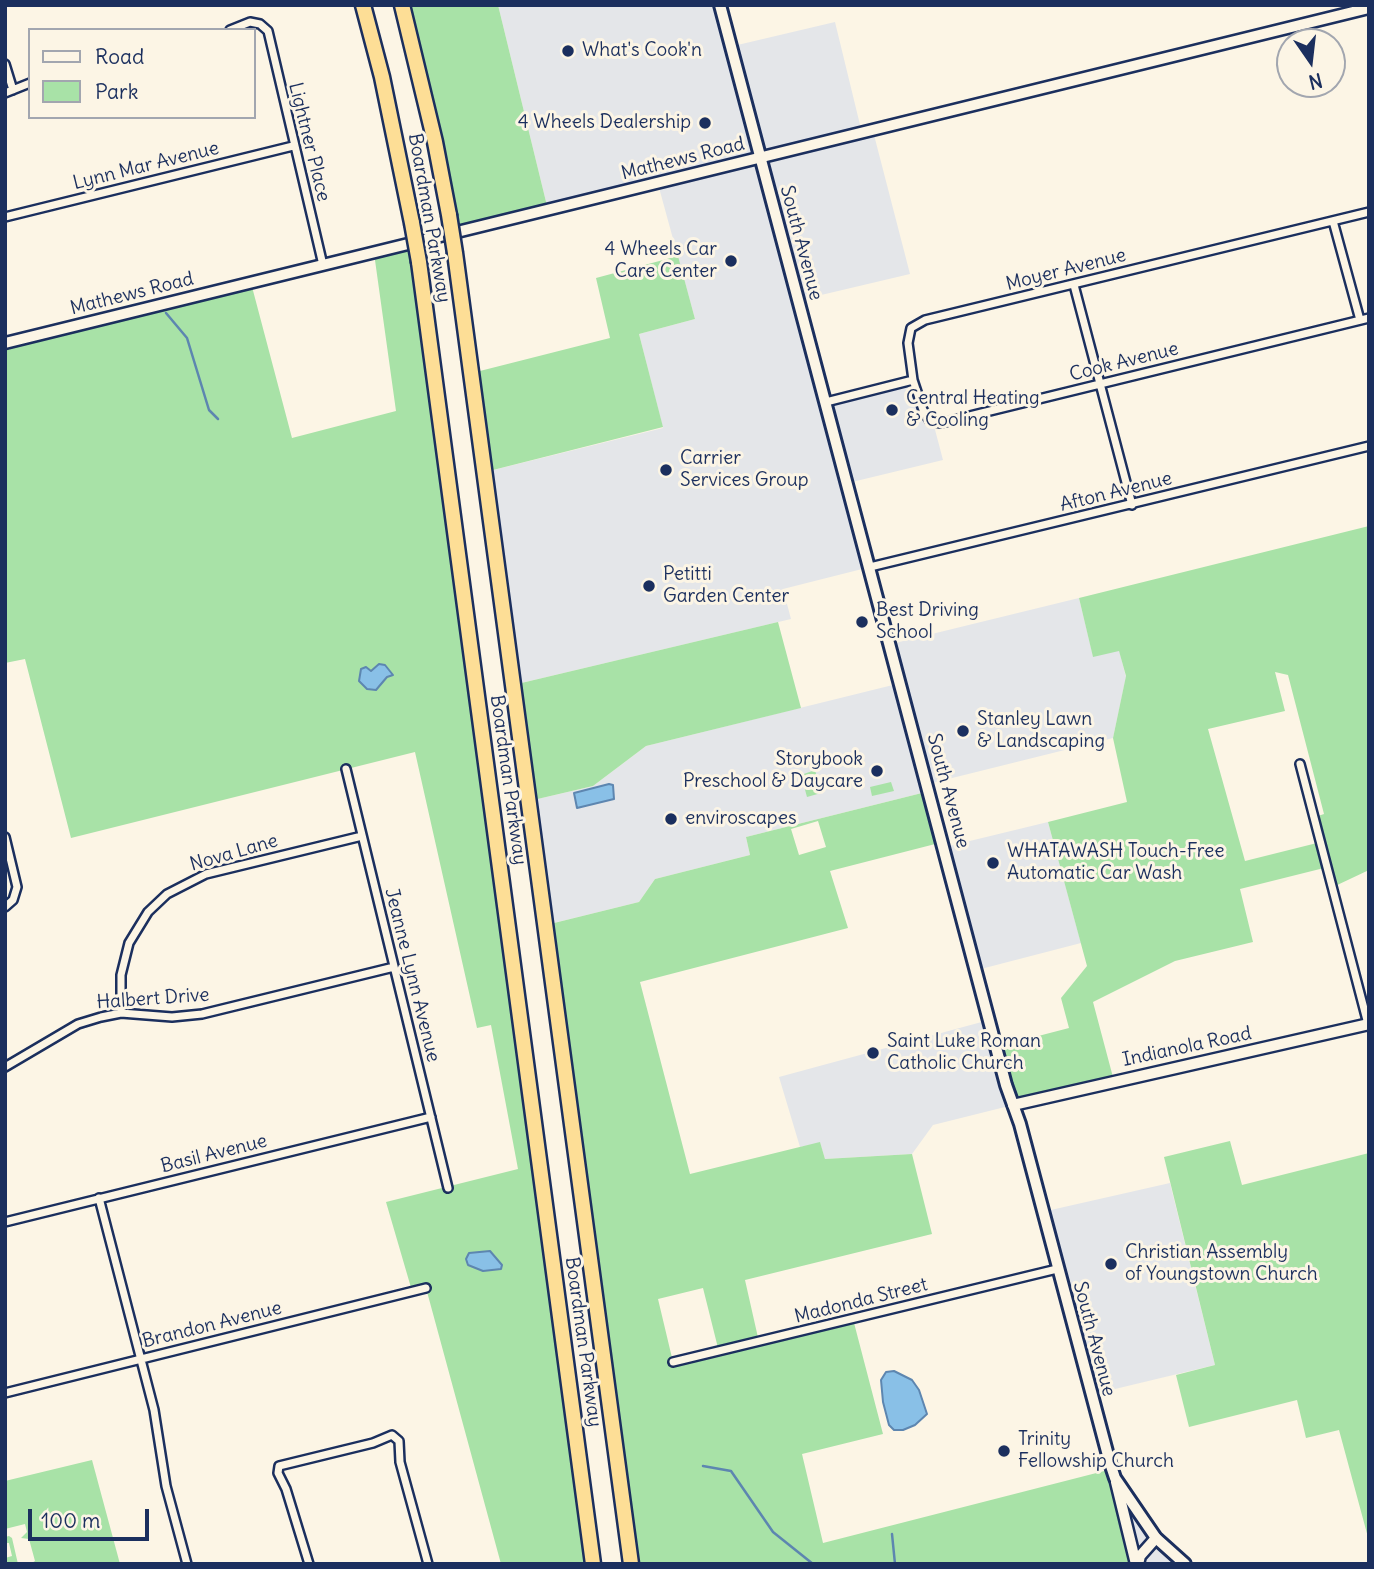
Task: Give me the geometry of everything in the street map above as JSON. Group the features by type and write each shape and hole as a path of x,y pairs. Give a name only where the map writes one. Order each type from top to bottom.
{"highway":[{"name":"Boardman Parkway","path":"363,5 397,144 419,262 593,1564"},
{"name":"Boardman Parkway","path":"402,5 430,118 455,253 631,1564"}],"main road":[{"name":"South Avenue","path":"720,5 1115,1478 1156,1538 1185,1564"}],"street":[{"name":"Mathews Road","path":"5,343 1369,8"},
{"name":"Lightner Place","path":"235,28 250,22 264,26 270,37 270,50 323,265"},
{"path":"5,64 9,92 28,84"},
{"name":"Lynn Mar Avenue","path":"5,217 293,146"},
{"name":"Moyer Avenue","path":"913,380 909,335 917,324 1369,212"},
{"path":"1334,221 1365,319"},
{"path":"1074,285 1132,505"},
{"name":"Cook Avenue","path":"913,380 927,417 941,423 1365,319"},
{"path":"826,402 913,380"},
{"name":"Afton Avenue","path":"870,567 1369,446"},
{"path":"1300,764 1368,1024"},
{"name":"Jeanne Lynn Avenue","path":"346,769 448,1188"},
{"name":"Nova Lane","path":"121,1013 121,975 129,943 148,912 167,894 206,874 362,836"},
{"path":"5,837 17,882 16,892 5,907"},
{"name":"Halbert Drive","path":"5,1067 78,1024 121,1013 172,1017 202,1014 394,967"},
{"name":"Indianola Road","path":"1013,1105 1368,1024"},
{"name":"Basil Avenue","path":"5,1222 431,1117"},
{"path":"99,1198 141,1359 161,1443 166,1486 187,1564"},
{"name":"Madonda Street","path":"673,1362 1057,1269"},
{"name":"Brandon Avenue","path":"5,1393 426,1288"},
{"path":"309,1564 286,1489 278,1473 279,1466 373,1443 389,1435 395,1436 399,1441 400,1462 428,1564"},
{"path":"1115,1478 1137,1564"},
{"path":"1137,1564 1140,1556 1156,1538"}],"shaded area":[{"path":"498,5 720,5 729,47 835,22 862,133 873,131 910,274 800,300 826,402 913,380 918,396 933,422 943,460 848,483 870,567 783,589 791,619 513,685 485,472 663,428 639,334 695,319 658,184 548,210"},
{"path":"1079,598 1093,656 1119,650 1126,677 1113,738 928,784 930,791 746,837 750,855 655,879 639,902 546,925 529,801 593,786 646,746 901,683 891,644"},
{"path":"1048,822 1081,943 977,970 945,847"},
{"path":"989,1020 1013,1105 933,1125 912,1154 825,1159 820,1143 800,1147 779,1077"},
{"path":"1170,1183 1215,1365 1090,1395 1042,1212"},
{"path":"1115,1478 1156,1538 1185,1564 1136,1564"}],"green space":[{"path":"402,5 498,5 548,210 452,234"},
{"path":"416,243 593,1564 501,1564 426,1288 412,1291 386,1202 518,1169 491,1025 477,1028 415,752 71,838 25,659 5,663 5,343 251,283 292,438 396,411 374,253"},
{"path":"678,256 695,319 639,334 663,427 485,472 472,373 610,338 596,278"},
{"path":"1369,526 1369,870 1333,887 1328,867 1240,889 1253,942 1175,961 1093,1002 1114,1081 1013,1105 996,1047 1069,1028 1061,998 1087,966 1048,822 1127,802 1113,738 1126,676 1119,651 1093,657 1079,598","holes":["1275,672 1288,675 1324,814 1315,817 1321,842 1245,861 1208,729 1285,711"]},
{"path":"778,622 801,708 646,746 593,786 529,801 513,685"},
{"path":"815,770 821,793 807,797 801,775"},
{"path":"891,782 894,791 872,796 870,787"},
{"path":"930,791 943,842 830,871 848,928 640,982 690,1174 820,1142 825,1159 912,1154 932,1234 745,1280 759,1342 853,1319 883,1434 802,1454 823,1543 1112,1469 1136,1564 631,1564 546,925 639,902 655,879 750,855 746,837","holes":["818,821 826,847 799,855 791,829","703,1288 719,1352 673,1362 658,1299"]},
{"path":"1230,1141 1242,1185 1369,1153 1369,1541 1339,1430 1306,1438 1297,1400 1189,1427 1176,1375 1215,1365 1164,1157"},
{"path":"92,1460 120,1564 30,1564 35,1561 29,1539 21,1538 27,1532 25,1524 5,1529 5,1481"},
{"path":"5,1537 12,1538 18,1564 5,1564 5,1558 12,1556 9,1543 5,1543"}],"water":[{"path":"379,664 385,665 393,675 387,677 376,690 367,689 359,681 361,669 366,667 371,671"},
{"path":"613,785 614,799 577,808 574,793"},
{"path":"490,1251 502,1265 501,1269 483,1271 468,1265 466,1259 469,1253"},
{"path":"894,1371 912,1380 919,1390 927,1414 915,1425 903,1430 894,1430 889,1425 883,1402 881,1380 886,1372"}],"waterway":[{"path":"166,313 187,338 209,410 218,419"},
{"path":"703,1466 731,1471 773,1532 813,1564"},
{"path":"892,1534 895,1564"}],"place":[{"name":"What's Cook'n","path":"568,51"},
{"name":"4 Wheels Dealership","path":"705,123"},
{"name":"4 Wheels Car Care Center","path":"731,261"},
{"name":"Central Heating & Cooling","path":"892,410"},
{"name":"Carrier Services Group","path":"666,470"},
{"name":"Petitti Garden Center","path":"649,586"},
{"name":"Best Driving School","path":"862,622"},
{"name":"Stanley Lawn & Landscaping","path":"963,731"},
{"name":"Storybook Preschool & Daycare","path":"877,771"},
{"name":"enviroscapes","path":"671,819"},
{"name":"WHATAWASH Touch-Free Automatic Car Wash","path":"993,863"},
{"name":"Saint Luke Roman Catholic Church","path":"873,1053"},
{"name":"Christian Assembly of Youngstown Church","path":"1111,1264"},
{"name":"Trinity Fellowship Church","path":"1004,1451"}]}
